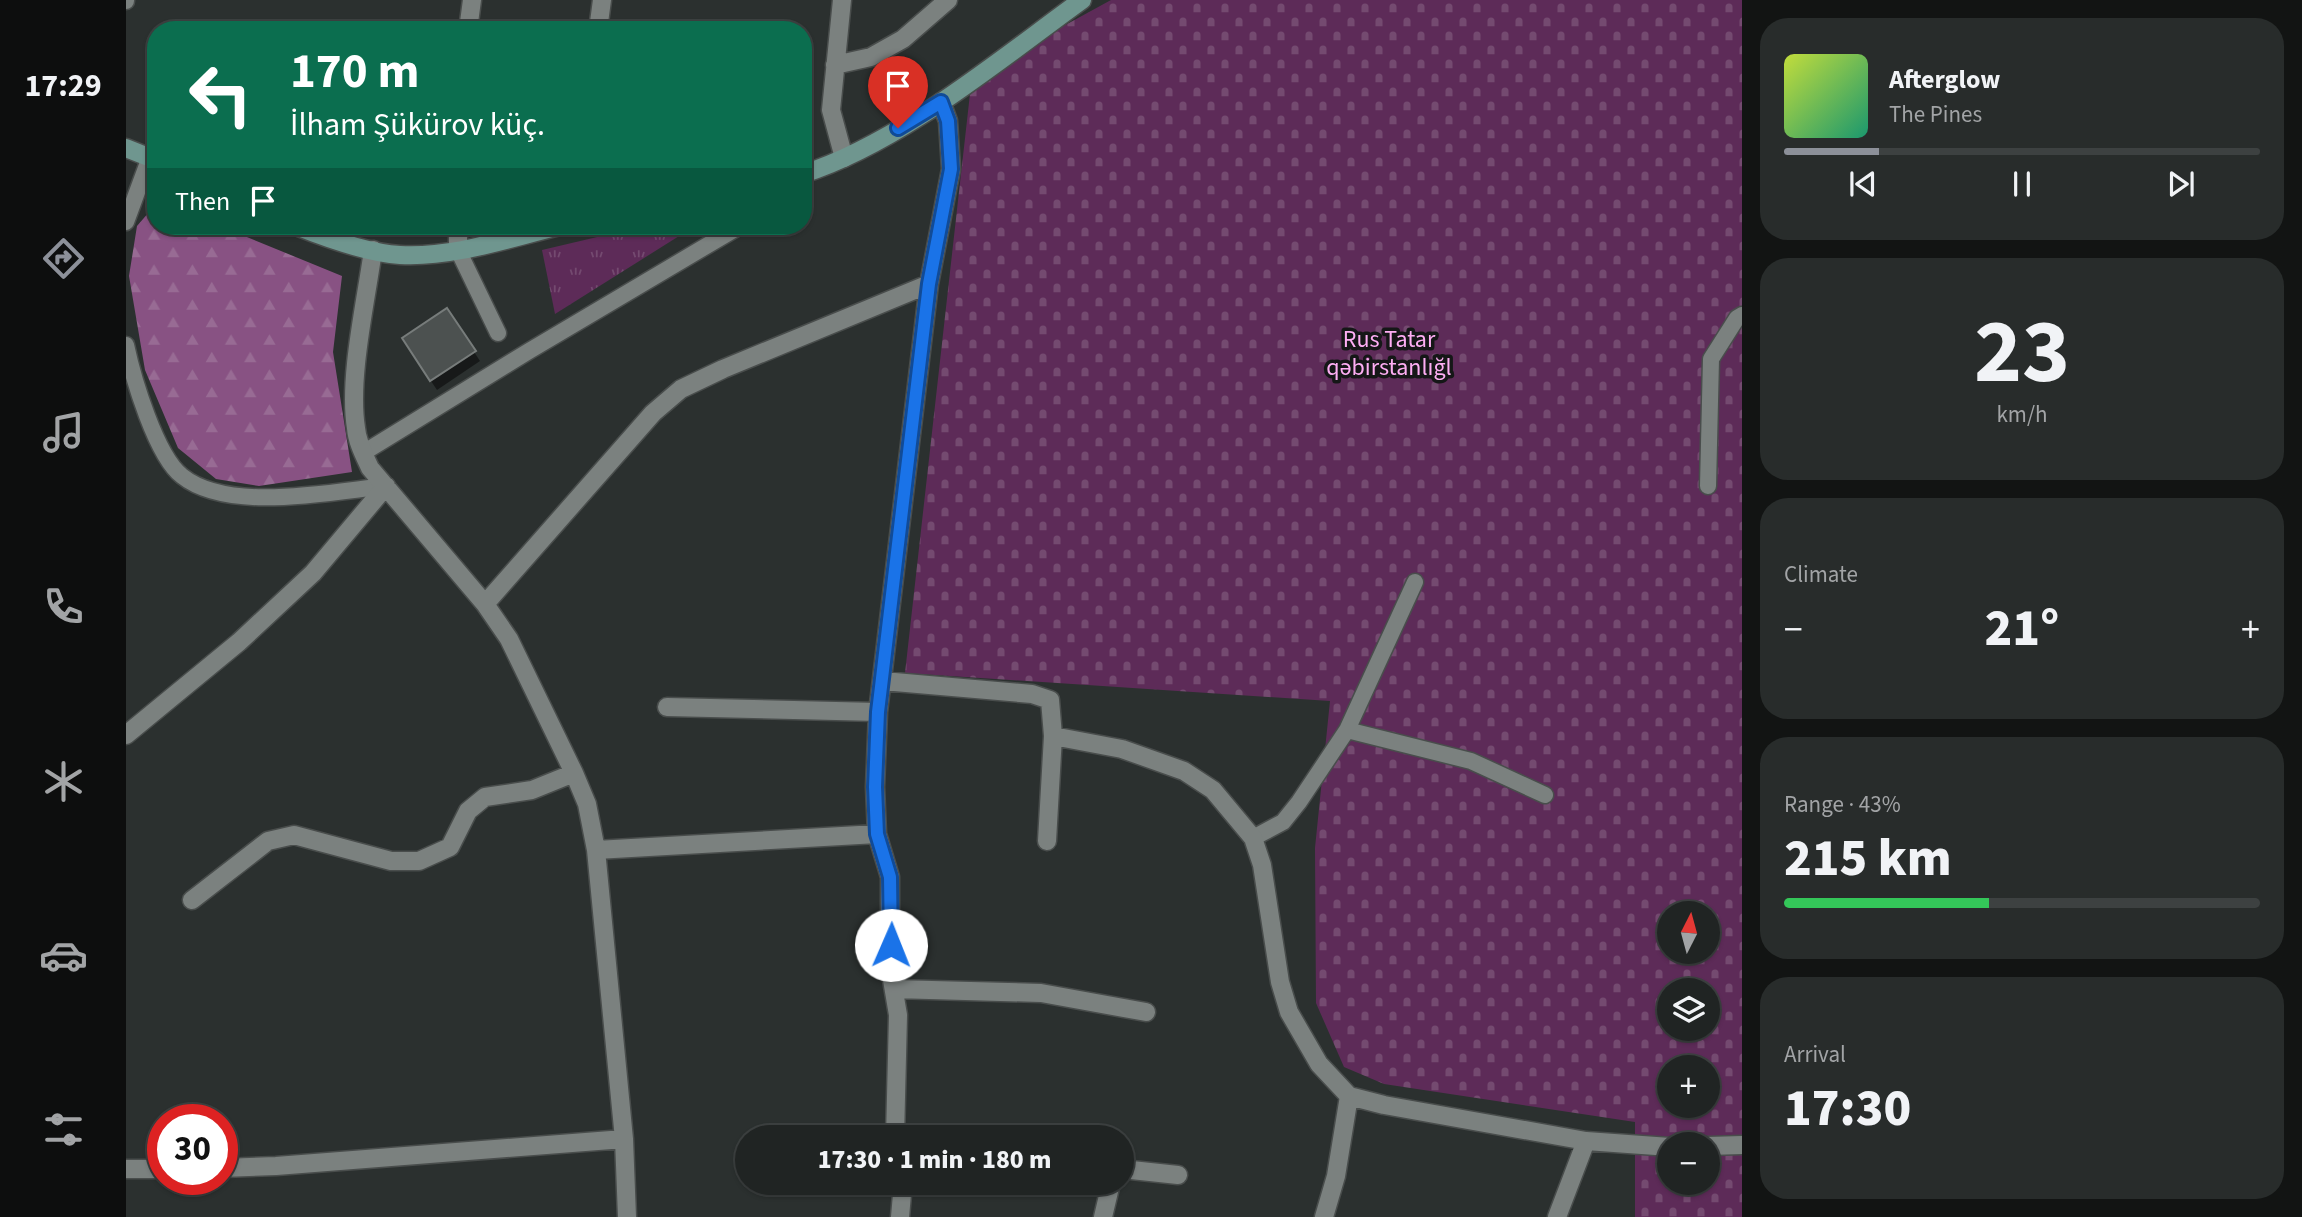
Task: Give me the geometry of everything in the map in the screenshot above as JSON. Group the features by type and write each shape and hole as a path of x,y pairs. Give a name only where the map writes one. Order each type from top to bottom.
{"street":[{"path":"469,21 472,0"},
{"path":"599,21 602,0"},
{"path":"842,0 831,110 844,158"},
{"path":"835,65 871,57 903,39 948,0"},
{"path":"812,170 844,158 941,102 1082,0"},
{"path":"894,1125 898,1037 890,968 890,877 877,834 875,787 878,712 929,284 951,169 948,121 941,102"},
{"path":"126,148 147,156"},
{"path":"325,235 373,250 400,255 458,250 521,235"},
{"path":"457,235 458,250"},
{"path":"373,250 355,389 356,431 363,453 370,468 485,604 509,639 587,804 596,850 624,1139 627,1217"},
{"path":"485,604 653,413 681,389 929,284"},
{"path":"126,734 239,642 313,573 386,486"},
{"path":"883,681 1032,694 1050,700 1053,736 1047,841"},
{"path":"667,707 878,712"},
{"path":"1053,736 1122,749 1184,771 1213,790 1253,838 1262,865 1280,982 1289,1012 1320,1064 1349,1096 1384,1105 1586,1141 1657,1146"},
{"path":"192,900 268,841 294,835 391,861 419,861 450,847 468,811 485,797 532,790 574,773"},
{"path":"596,850 877,834"},
{"path":"894,989 1041,993 1146,1012"},
{"path":"1324,1217 1336,1176 1349,1096"},
{"path":"238,1167 624,1139"},
{"path":"1557,1217 1586,1141"},
{"path":"1720,1146 1742,1145"},
{"path":"126,1169 147,1169"},
{"path":"1134,1170 1178,1175"},
{"path":"900,1217 901,1195"},
{"path":"1103,1217 1108,1195"}],"lane":[{"path":"126,222 147,172"},
{"path":"363,453 725,235"},
{"path":"458,250 499,333"},
{"path":"1708,486 1711,359 1737,318 1742,315"},
{"path":"126,345 134,381 164,453 181,476 206,489 261,498 386,486"},
{"path":"1253,838 1283,822 1347,730 1415,582"},
{"path":"1347,730 1471,761 1545,795"}],"green space":[{"name":"Rus Tatar qəbirstanlığl","path":"1111,0 1742,0 1742,1217 1635,1217 1635,1122 1384,1084 1344,1067 1316,1003 1315,848 1330,701 905,673 972,76"},
{"path":"147,214 147,235 242,235 342,276 333,352 352,472 259,486 216,479 178,448 145,370 129,276 137,226"},
{"path":"606,235 681,235 555,314 542,250"}],"building":[{"path":"447,308 476,351 430,381 402,338"}],"route":[{"path":"891,945 890,877 877,834 875,787 878,712 929,284 951,169 948,121 941,102 898,128"}]}
